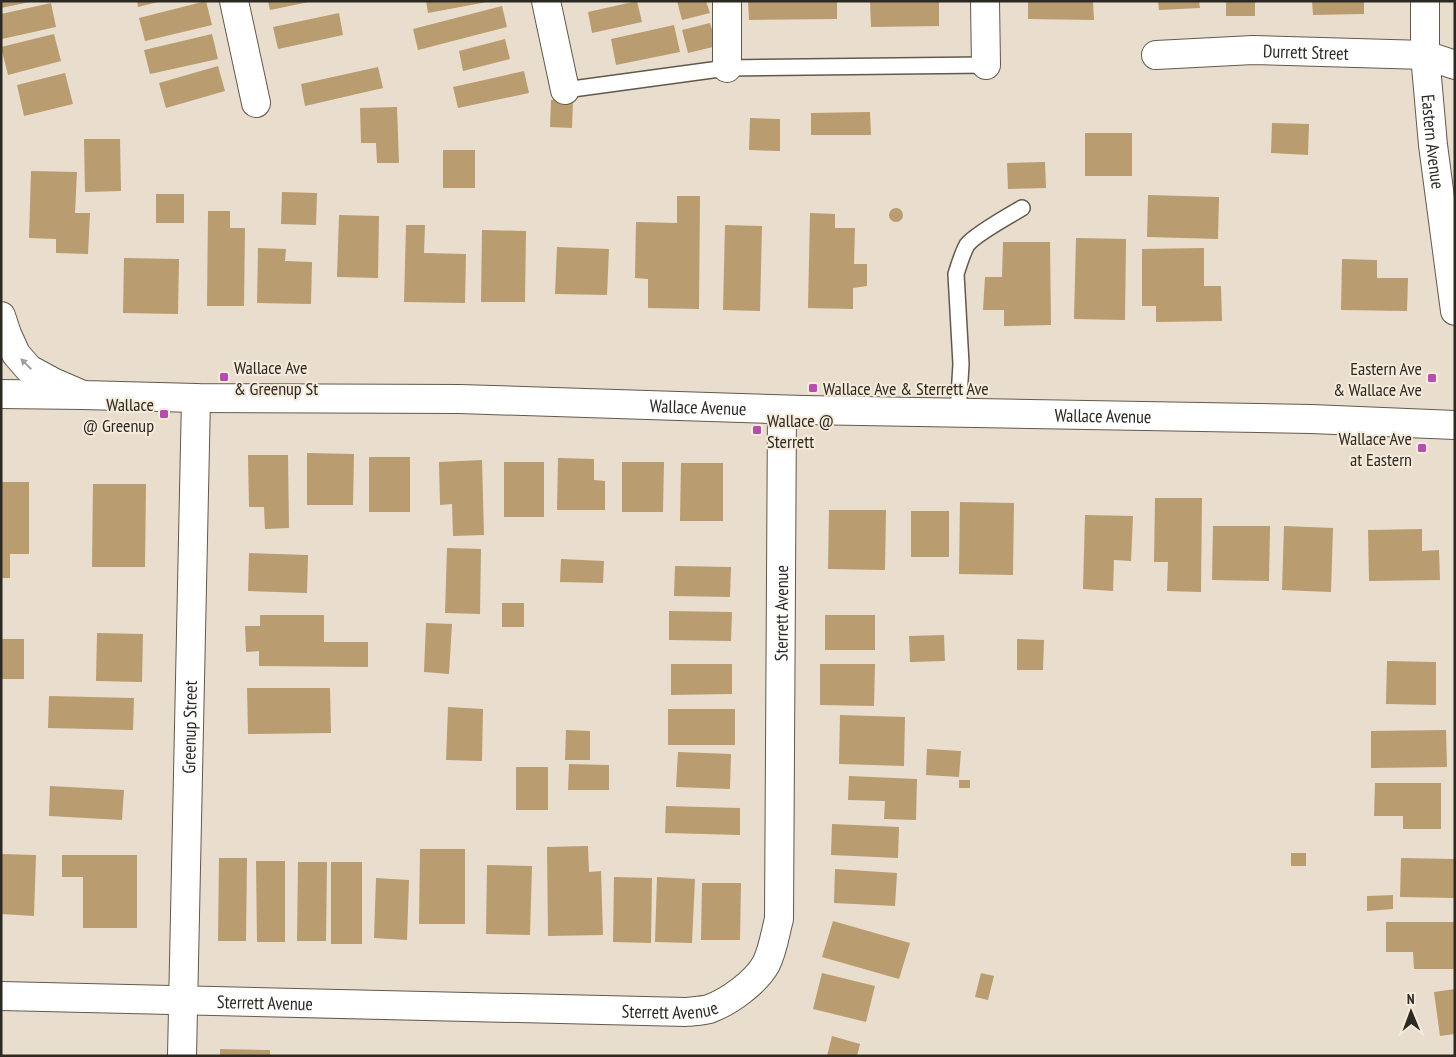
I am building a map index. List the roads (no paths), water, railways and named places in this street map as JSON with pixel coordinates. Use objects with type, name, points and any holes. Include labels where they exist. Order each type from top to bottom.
[{"type":"street","points":[[234,1],[256,103]]},
{"type":"street","points":[[546,1],[565,90]]},
{"type":"street","points":[[727,1],[727,68]]},
{"type":"street","points":[[985,1],[986,64]]},
{"type":"street","name":"Eastern Avenue","points":[[1425,1],[1425,55],[1433,145],[1455,311]]},
{"type":"street","name":"Durrett Street","points":[[1156,55],[1253,50],[1425,55],[1455,65]]},
{"type":"street","points":[[1,316],[16,354],[28,369],[84,395]]},
{"type":"street","name":"Wallace Avenue","points":[[1,394],[196,398],[459,399],[782,410],[1311,419],[1455,425]]},
{"type":"street","name":"Greenup Street","points":[[182,1056],[196,398]]},
{"type":"street","name":"Sterrett Avenue","points":[[1,996],[686,1012],[708,1009],[722,1003],[748,985],[766,964],[779,919],[782,410]]},
{"type":"lane","points":[[565,90],[727,68],[986,64]]},
{"type":"lane","points":[[958,413],[961,364],[956,274],[968,244],[1022,208]]},
{"type":"place","name":"Wallace Ave & Greenup St","points":[[224,377]]},
{"type":"place","name":"Eastern Ave & Wallace Ave","points":[[1432,378]]},
{"type":"place","name":"Wallace Ave & Sterrett Ave","points":[[813,388]]},
{"type":"place","name":"Wallace @ Greenup","points":[[164,414]]},
{"type":"place","name":"Wallace @ Sterrett","points":[[757,430]]},
{"type":"place","name":"Wallace Ave at Eastern","points":[[1422,448]]}]
